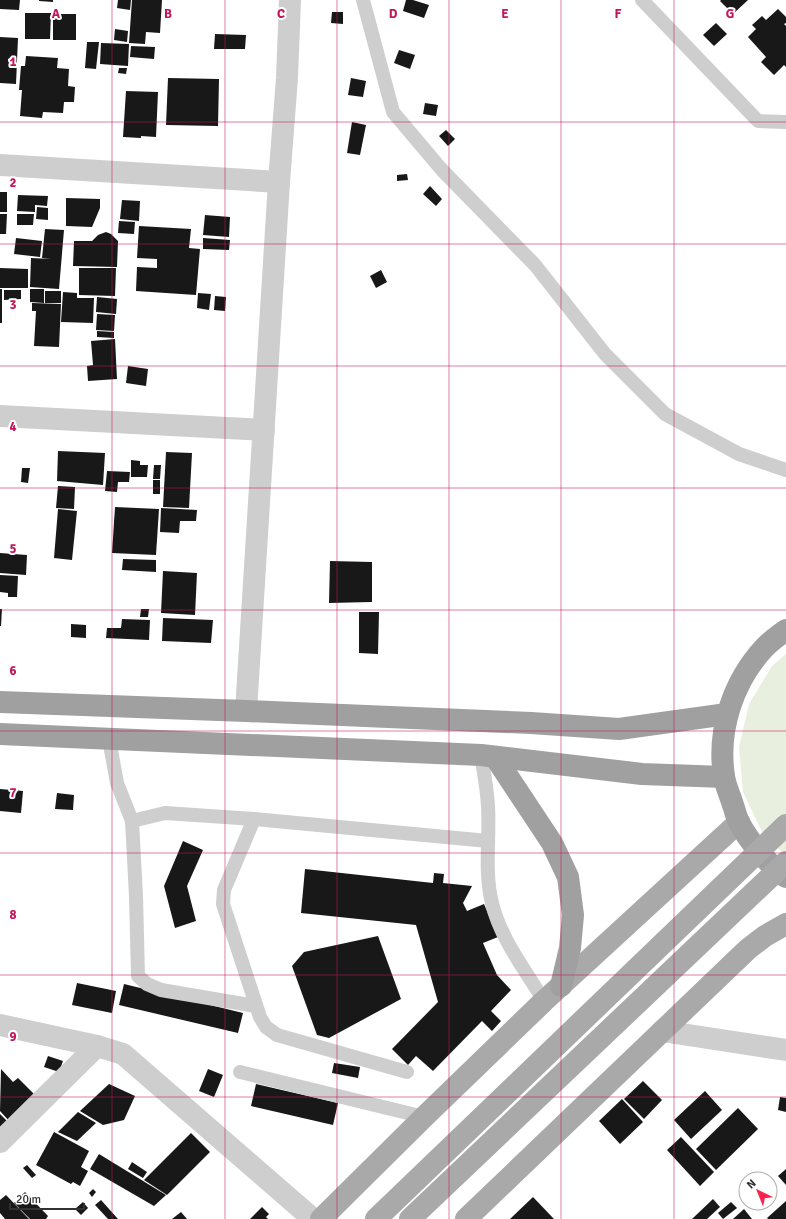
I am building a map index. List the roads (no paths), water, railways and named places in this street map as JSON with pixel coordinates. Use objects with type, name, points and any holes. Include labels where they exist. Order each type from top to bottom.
[{"type":"highway","points":[[786,630],[765,647],[742,678],[727,714],[723,735],[722,756],[724,777],[738,822],[757,850],[781,874],[786,876]]},
{"type":"highway","points":[[0,702],[531,723],[619,729],[727,714]]},
{"type":"highway","points":[[0,734],[488,756],[642,774],[724,777]]},
{"type":"highway","points":[[488,756],[552,843],[568,877],[573,915],[570,948],[561,986]]},
{"type":"main road","points":[[321,1219],[544,1001],[738,822]]},
{"type":"main road","points":[[376,1219],[786,825]]},
{"type":"main road","points":[[410,1219],[786,862]]},
{"type":"main road","points":[[466,1219],[748,949],[765,936],[786,924]]},
{"type":"street","points":[[246,711],[279,182],[287,78],[290,0]]},
{"type":"street","points":[[0,165],[279,182]]},
{"type":"street","points":[[0,416],[264,430]]},
{"type":"street","points":[[0,1025],[97,1046],[123,1054],[313,1219]]},
{"type":"street","points":[[662,1031],[786,1050]]},
{"type":"street","points":[[0,1142],[97,1046]]},
{"type":"lane","points":[[363,0],[393,112],[442,170],[536,266],[605,354],[665,414],[740,454],[786,470]]},
{"type":"lane","points":[[642,0],[758,120],[786,122]]},
{"type":"lane","points":[[110,739],[117,783],[132,821],[138,976],[147,984],[161,990],[256,1006]]},
{"type":"lane","points":[[488,756],[488,886],[492,904],[500,928],[544,1001]]},
{"type":"lane","points":[[132,821],[165,813],[254,819],[488,841]]},
{"type":"lane","points":[[254,819],[224,890],[223,904],[256,1006],[266,1027],[277,1035],[406,1072]]},
{"type":"lane","points":[[240,1072],[424,1117]]}]
